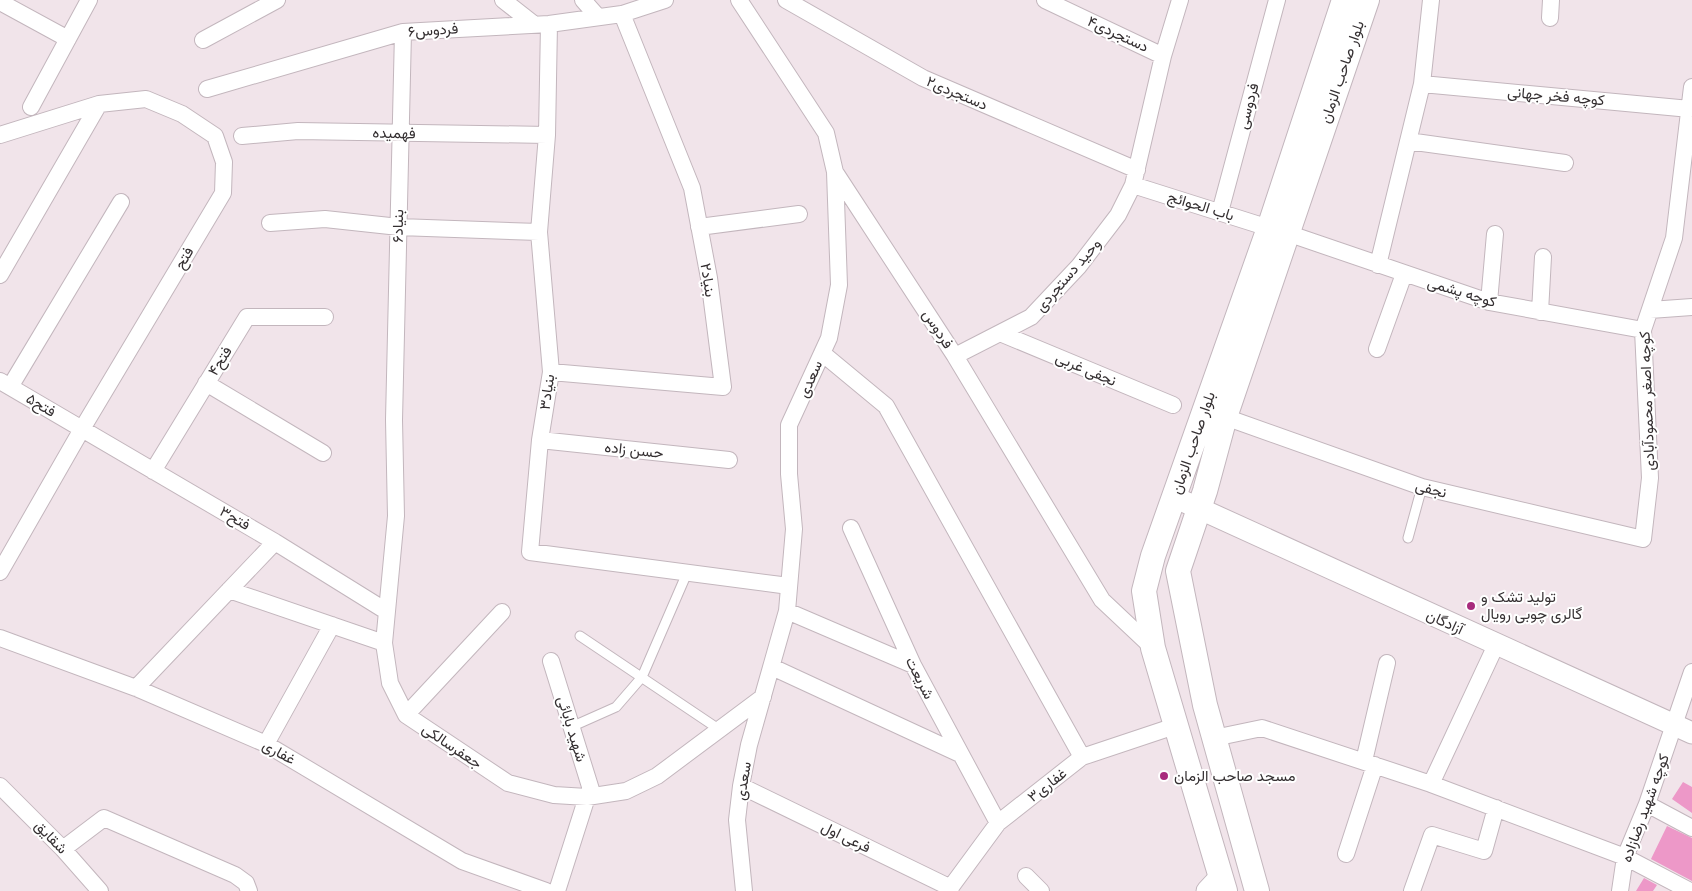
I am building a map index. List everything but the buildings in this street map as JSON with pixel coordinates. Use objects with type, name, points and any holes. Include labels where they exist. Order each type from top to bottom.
[{"type":"main road","name":"بلوار صاحب الزمان","points":[[1257,891],[1205,705],[1178,571],[1199,507],[1344,0]]},
{"type":"main road","name":"بلوار صاحب الزمان","points":[[1218,886],[1178,725],[1153,648],[1144,591],[1153,556],[1174,497],[1367,0]]},
{"type":"street","points":[[31,107],[89,0]]},
{"type":"street","points":[[203,40],[277,0]]},
{"type":"street","points":[[503,0],[542,24]]},
{"type":"street","points":[[583,0],[598,17]]},
{"type":"street","name":"فردوس۶","points":[[207,88],[403,32],[542,24],[622,14],[665,0]]},
{"type":"street","name":"فردوس","points":[[739,0],[826,133],[835,172],[955,356],[1102,600],[1153,648]]},
{"type":"street","name":"دستجردی۲","points":[[786,0],[923,78],[1135,177]]},
{"type":"street","name":"دستجردی۴","points":[[1045,0],[1163,56]]},
{"type":"street","name":"وحید دستجردی","points":[[955,356],[1031,318],[1079,266],[1118,215],[1135,177],[1163,56],[1180,0]]},
{"type":"street","name":"فردوسی","points":[[1220,212],[1277,0]]},
{"type":"street","points":[[1378,265],[1422,84],[1431,0]]},
{"type":"street","points":[[1550,18],[1551,0]]},
{"type":"street","points":[[0,2],[68,39]]},
{"type":"street","name":"بنیاد۲","points":[[551,372],[723,387],[709,278],[692,188],[622,14]]},
{"type":"street","name":"بنیاد۳","points":[[542,24],[547,135],[539,232],[551,372],[540,440],[530,552],[687,573]]},
{"type":"street","name":"بنیاد۶","points":[[394,420],[403,32]]},
{"type":"street","name":"کوچه فخر جهانی","points":[[1422,84],[1690,109]]},
{"type":"street","name":"کوچه اصغر محمودآبادی","points":[[1643,539],[1650,478],[1643,330],[1674,238],[1688,152],[1692,88]]},
{"type":"street","name":"فتح","points":[[0,572],[82,429],[223,192],[224,170],[224,162],[216,136],[182,114],[146,99],[99,104],[4,130]]},
{"type":"street","points":[[0,275],[99,104]]},
{"type":"street","name":"فهمیده","points":[[242,136],[298,131],[547,135]]},
{"type":"street","points":[[1408,141],[1565,163]]},
{"type":"street","name":"سعدی","points":[[744,891],[737,820],[741,786],[749,745],[787,610],[794,530],[789,474],[789,425],[829,338],[839,286],[835,172]]},
{"type":"street","name":"باب الحوائج","points":[[1135,177],[1220,212],[1278,230]]},
{"type":"street","points":[[5,384],[121,202]]},
{"type":"street","points":[[699,227],[799,214]]},
{"type":"street","points":[[270,223],[325,219],[398,227],[539,232]]},
{"type":"street","name":"کوچه پشمی","points":[[1278,230],[1489,302],[1643,330]]},
{"type":"street","points":[[1489,302],[1495,234]]},
{"type":"street","points":[[1540,312],[1544,258]]},
{"type":"street","points":[[1377,349],[1404,274]]},
{"type":"street","points":[[1650,310],[1692,307]]},
{"type":"street","name":"فتح۴","points":[[153,471],[247,317],[325,317]]},
{"type":"street","name":"نجفی غربی","points":[[1000,333],[1172,405]]},
{"type":"street","points":[[822,353],[886,406],[1082,757]]},
{"type":"street","points":[[206,383],[323,453]]},
{"type":"street","name":"فتح۵","points":[[5,384],[82,429]]},
{"type":"street","name":"نجفی","points":[[1225,417],[1422,487],[1643,539]]},
{"type":"street","name":"جعفرسالکی","points":[[394,420],[396,516],[384,643],[390,683],[406,715],[508,783],[554,795],[590,797],[626,791],[657,776],[763,697]]},
{"type":"street","name":"فتح۳","points":[[82,429],[275,542],[386,611]]},
{"type":"street","name":"حسن زاده","points":[[540,440],[729,460]]},
{"type":"street","name":"آزادگان","points":[[1174,497],[1683,729]]},
{"type":"street","name":"شریعت","points":[[851,528],[912,666],[998,823]]},
{"type":"street","points":[[136,688],[275,542]]},
{"type":"street","points":[[687,573],[789,586]]},
{"type":"street","points":[[229,590],[384,643]]},
{"type":"street","points":[[787,610],[912,666]]},
{"type":"street","points":[[406,715],[502,612]]},
{"type":"street","points":[[266,744],[332,626]]},
{"type":"street","name":"غفاری","points":[[0,638],[136,688],[266,744],[462,860],[546,891]]},
{"type":"street","points":[[1432,784],[1496,645]]},
{"type":"street","name":"شهید بابائی","points":[[551,661],[572,727],[590,797]]},
{"type":"street","points":[[1346,854],[1369,763],[1387,663]]},
{"type":"street","points":[[772,667],[960,754]]},
{"type":"street","name":"کوچه شهید رضازاده","points":[[1620,891],[1625,857],[1647,804],[1683,729],[1692,672]]},
{"type":"street","name":"غفاری۳","points":[[950,889],[998,823],[1082,757],[1178,725]]},
{"type":"street","points":[[1214,738],[1262,728],[1432,784],[1625,857],[1690,891]]},
{"type":"street","name":"شقایق","points":[[0,786],[64,849],[100,891]]},
{"type":"street","name":"فرعی اول","points":[[741,786],[950,889]]},
{"type":"street","points":[[556,891],[590,797]]},
{"type":"street","points":[[1647,804],[1692,828]]},
{"type":"street","points":[[1412,891],[1432,835],[1484,851],[1496,808]]},
{"type":"street","points":[[64,849],[104,818],[236,875],[246,883],[250,891]]},
{"type":"street","points":[[1026,876],[1041,891]]},
{"type":"lane","points":[[1408,538],[1422,487]]},
{"type":"lane","points":[[572,727],[616,707],[642,677],[687,573]]},
{"type":"lane","points":[[580,636],[720,730]]},
{"type":"place","name":"تولید تشک و گالری چوبی رویال","points":[[1471,606]]},
{"type":"place","name":"مسجد صاحب الزمان","points":[[1164,776]]}]
